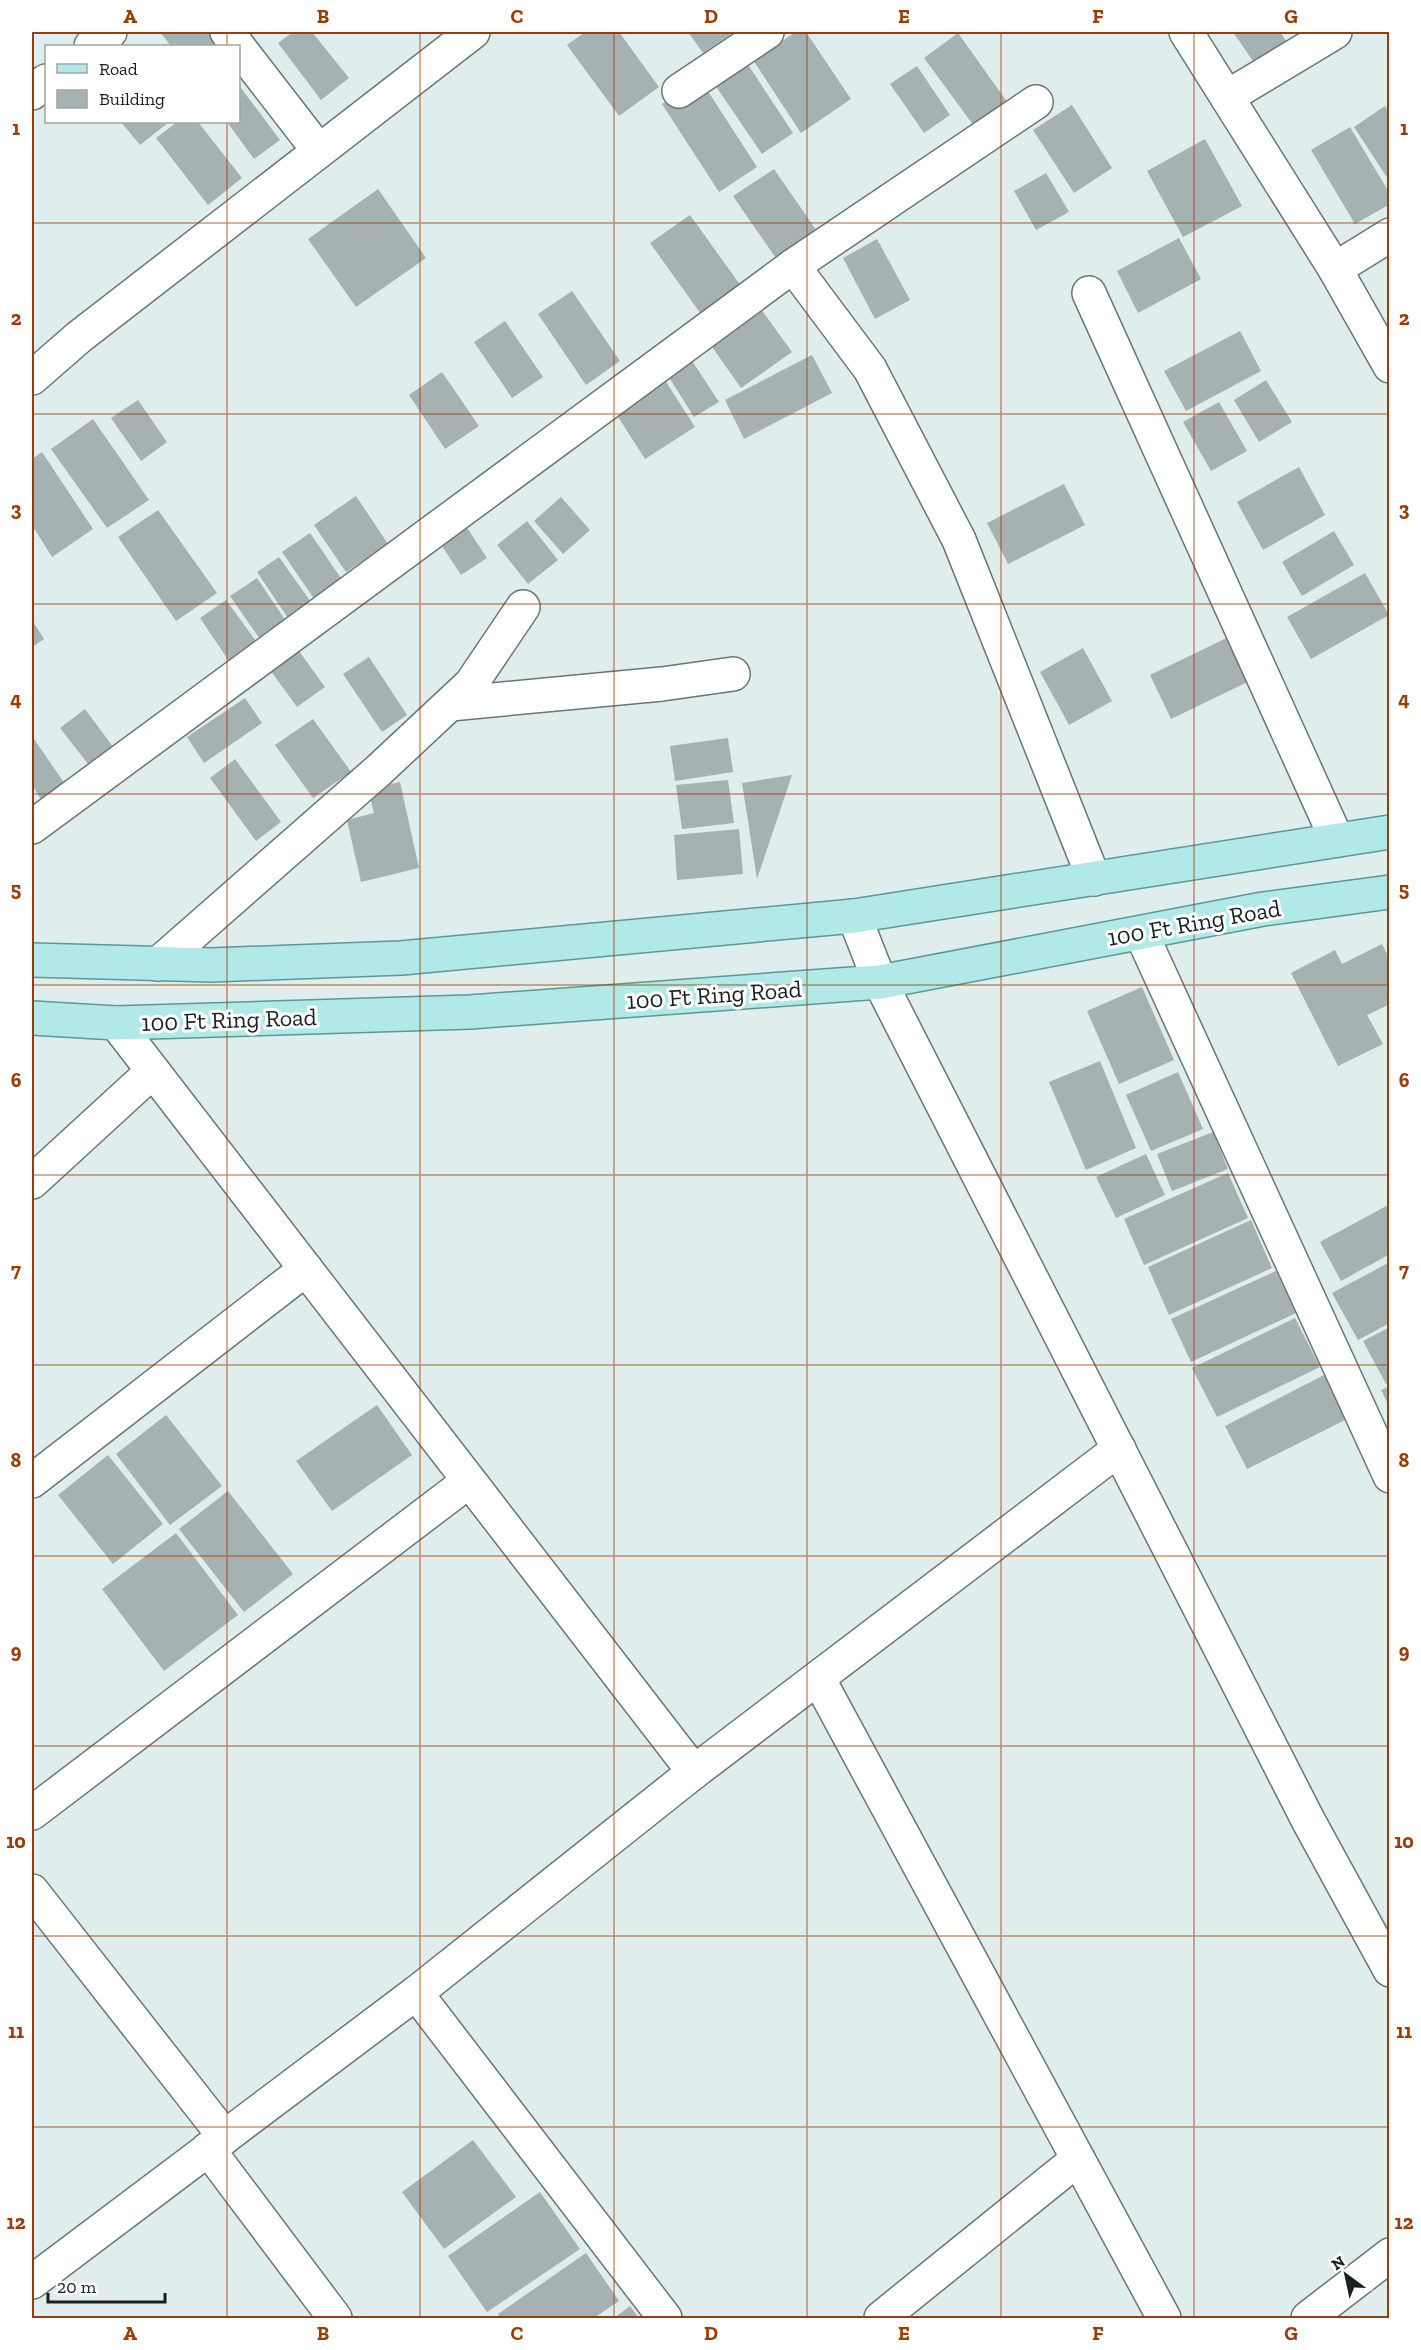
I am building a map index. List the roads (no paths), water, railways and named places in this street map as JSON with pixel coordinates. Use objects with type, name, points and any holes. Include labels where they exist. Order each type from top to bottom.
[{"type":"main road","points":[[32,960],[211,965],[401,958],[854,916],[1389,832]]},
{"type":"main road","name":"100 Ft Ring Road","points":[[32,1018],[116,1023],[470,1012],[880,982],[1263,909],[1388,895]]},
{"type":"street","points":[[92,45],[110,32]]},
{"type":"street","points":[[227,32],[237,45]]},
{"type":"street","points":[[32,378],[79,337],[473,32]]},
{"type":"street","points":[[680,90],[767,32]]},
{"type":"street","points":[[1186,32],[1335,269],[1389,366]]},
{"type":"street","points":[[1227,97],[1335,32]]},
{"type":"street","points":[[240,49],[319,151]]},
{"type":"street","points":[[32,93],[45,82]]},
{"type":"street","points":[[32,827],[793,266],[1036,102]]},
{"type":"street","points":[[1335,269],[1389,235]]},
{"type":"street","points":[[793,266],[870,369],[959,540],[1094,879]]},
{"type":"street","points":[[1089,293],[1337,840]]},
{"type":"street","points":[[158,964],[379,770],[471,684],[523,607]]},
{"type":"street","points":[[450,704],[662,684],[733,674]]},
{"type":"street","points":[[854,916],[880,982],[1308,1820],[1389,1970]]},
{"type":"street","points":[[1141,933],[1389,1476]]},
{"type":"street","points":[[116,1023],[694,1772]]},
{"type":"street","points":[[32,1182],[153,1071]]},
{"type":"street","points":[[32,1481],[306,1269]]},
{"type":"street","points":[[32,2283],[416,1994],[694,1772],[1119,1449]]},
{"type":"street","points":[[32,1813],[469,1481]]},
{"type":"street","points":[[818,1678],[1164,2319]]},
{"type":"street","points":[[32,1891],[217,2143],[335,2319]]},
{"type":"street","points":[[416,1994],[665,2319]]},
{"type":"street","points":[[881,2319],[1078,2159]]},
{"type":"street","points":[[1308,2319],[1389,2255]]}]
